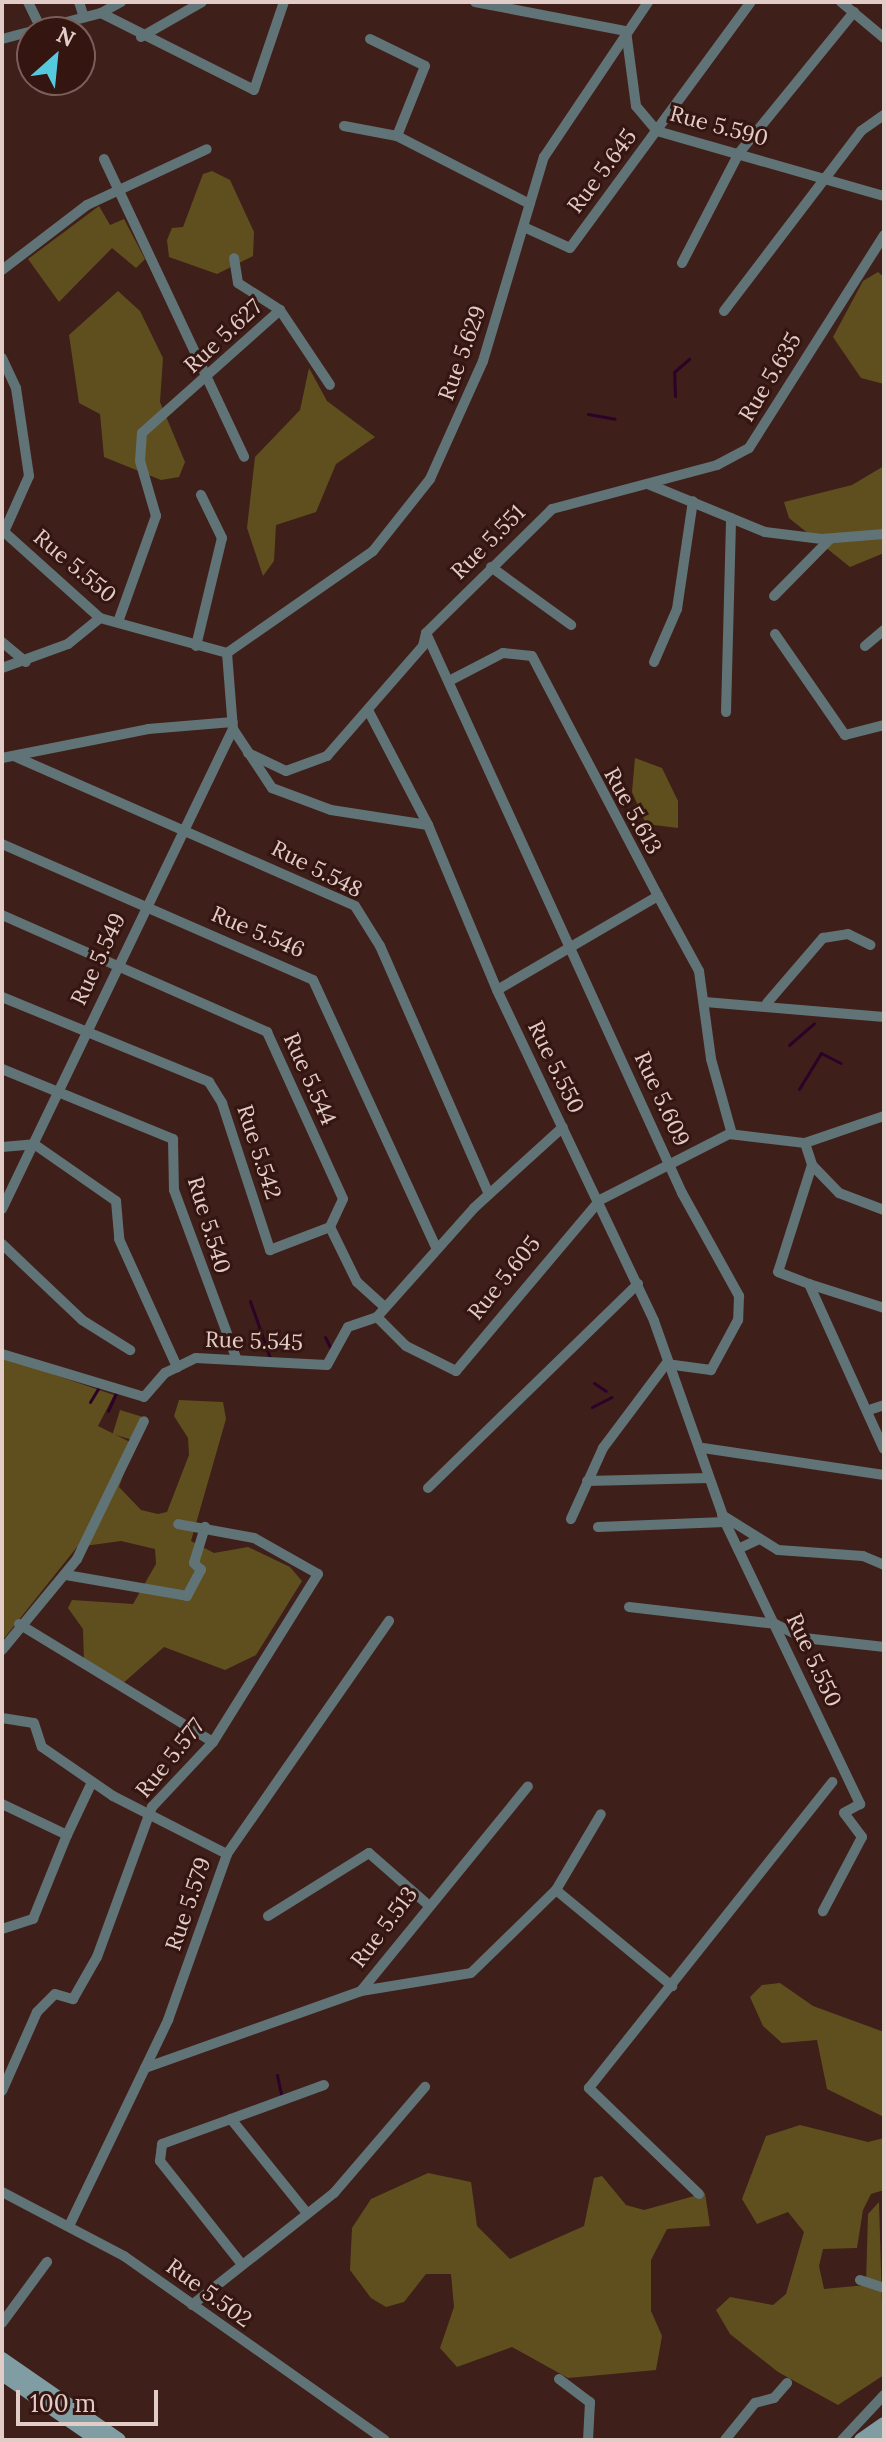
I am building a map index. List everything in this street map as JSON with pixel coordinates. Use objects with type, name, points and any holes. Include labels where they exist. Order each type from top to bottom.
[{"type":"main road","points":[[2,2359],[110,2439]]},
{"type":"main road","points":[[2,2374],[110,2439]]},
{"type":"main road","points":[[861,2440],[884,2424]]},
{"type":"street","points":[[88,16],[121,2]]},
{"type":"street","points":[[141,37],[202,2]]},
{"type":"street","points":[[101,13],[141,37],[254,90],[284,2]]},
{"type":"street","points":[[475,2],[552,7],[626,31]]},
{"type":"street","name":"Rue 5.629","points":[[227,653],[361,561],[412,505],[468,400],[552,141],[648,2]]},
{"type":"street","name":"Rue 5.645","points":[[526,228],[570,248],[751,2]]},
{"type":"street","points":[[841,2],[884,38]]},
{"type":"street","points":[[682,263],[739,153],[854,12]]},
{"type":"street","name":"Rue 5.590","points":[[626,31],[636,106],[657,131],[884,196]]},
{"type":"street","points":[[370,39],[425,66],[397,136]]},
{"type":"street","points":[[724,311],[861,131],[884,115]]},
{"type":"street","points":[[344,126],[397,136],[530,204]]},
{"type":"street","points":[[2,270],[120,186],[207,149]]},
{"type":"street","points":[[104,159],[120,186],[207,382],[244,457]]},
{"type":"street","name":"Rue 5.635","points":[[648,484],[749,448],[884,235]]},
{"type":"street","name":"Rue 5.627","points":[[118,622],[156,516],[140,461],[142,433],[207,382],[280,310],[238,283],[234,258]]},
{"type":"street","points":[[280,310],[330,385]]},
{"type":"street","points":[[2,358],[16,388],[29,476],[3,531]]},
{"type":"street","points":[[648,484],[765,532],[830,539],[884,534]]},
{"type":"street","name":"Rue 5.551","points":[[240,744],[262,765],[299,771],[334,751],[426,633],[491,567],[561,504],[648,484]]},
{"type":"street","points":[[196,646],[222,538],[201,495]]},
{"type":"street","points":[[654,662],[677,609],[693,501]]},
{"type":"street","points":[[726,712],[731,518]]},
{"type":"street","name":"Rue 5.550","points":[[3,531],[100,618],[227,653]]},
{"type":"street","points":[[774,596],[830,539]]},
{"type":"street","points":[[491,567],[571,625]]},
{"type":"street","points":[[2,668],[26,662],[68,644],[100,618]]},
{"type":"street","points":[[865,646],[884,630]]},
{"type":"street","name":"Rue 5.609","points":[[426,633],[670,1163],[739,1296],[738,1320],[711,1370],[666,1364]]},
{"type":"street","points":[[775,634],[845,735],[884,725]]},
{"type":"street","points":[[2,642],[26,662]]},
{"type":"street","points":[[227,653],[233,726],[240,744],[263,781],[298,800],[428,825]]},
{"type":"street","name":"Rue 5.613","points":[[449,681],[503,653],[532,656],[658,896]]},
{"type":"street","name":"Rue 5.550","points":[[368,710],[428,825],[497,990],[638,1284],[666,1364],[703,1448],[709,1478],[724,1518],[860,1804],[844,1813],[862,1837],[823,1911]]},
{"type":"street","points":[[2,758],[148,729],[233,726]]},
{"type":"street","name":"Rue 5.549","points":[[2,1209],[60,1092],[115,967],[233,726]]},
{"type":"street","name":"Rue 5.548","points":[[16,757],[329,892],[364,916],[489,1194]]},
{"type":"street","name":"Rue 5.546","points":[[2,844],[313,980],[437,1249]]},
{"type":"street","points":[[497,990],[567,943],[607,929],[658,896],[691,952],[705,1002],[711,1059],[732,1134],[805,1143],[884,1116]]},
{"type":"street","name":"Rue 5.544","points":[[2,915],[267,1032],[343,1199],[330,1227]]},
{"type":"street","points":[[767,1003],[823,938],[848,934],[871,945]]},
{"type":"street","name":"Rue 5.542","points":[[2,997],[202,1076],[217,1091],[270,1250],[330,1227]]},
{"type":"street","points":[[705,1002],[767,1003],[884,1017]]},
{"type":"street","name":"Rue 5.540","points":[[2,1069],[173,1139],[174,1190],[236,1358]]},
{"type":"street","name":"Rue 5.545","points":[[2,1354],[144,1397],[177,1367],[196,1358],[327,1365],[348,1327],[377,1317],[489,1194],[563,1127]]},
{"type":"street","name":"Rue 5.605","points":[[377,1317],[406,1346],[456,1371],[600,1200],[732,1134]]},
{"type":"street","points":[[805,1143],[812,1165],[839,1193],[884,1210]]},
{"type":"street","points":[[2,1147],[34,1144],[116,1201],[119,1239],[177,1367]]},
{"type":"street","points":[[812,1165],[778,1272],[884,1308]]},
{"type":"street","points":[[330,1227],[357,1282],[385,1307]]},
{"type":"street","points":[[2,1244],[82,1320],[130,1350]]},
{"type":"street","points":[[428,1488],[638,1284]]},
{"type":"street","points":[[809,1284],[872,1409],[884,1449]]},
{"type":"street","points":[[571,1519],[587,1481],[666,1364]]},
{"type":"street","points":[[872,1409],[884,1405]]},
{"type":"street","points":[[2,1650],[19,1624],[66,1575],[144,1421]]},
{"type":"street","points":[[703,1448],[884,1475]]},
{"type":"street","points":[[587,1481],[709,1478]]},
{"type":"street","points":[[598,1527],[724,1518],[778,1550],[863,1556],[884,1565]]},
{"type":"street","name":"Rue 5.577","points":[[2,2091],[37,2012],[55,1994],[73,1999],[97,1957],[150,1814],[213,1742],[318,1574],[254,1538],[178,1524]]},
{"type":"street","points":[[66,1575],[187,1596],[201,1570],[194,1563],[205,1527]]},
{"type":"street","points":[[738,1549],[759,1539]]},
{"type":"street","points":[[629,1607],[775,1624],[804,1638],[884,1647]]},
{"type":"street","name":"Rue 5.579","points":[[69,2226],[145,2068],[227,1854],[389,1621]]},
{"type":"street","points":[[19,1624],[213,1742]]},
{"type":"street","points":[[2,1718],[34,1723],[42,1747],[92,1782],[227,1854]]},
{"type":"street","points":[[2,1929],[33,1919],[92,1782]]},
{"type":"street","points":[[699,2194],[589,2088],[832,1782]]},
{"type":"street","name":"Rue 5.513","points":[[145,2068],[361,1991],[427,1904],[528,1786]]},
{"type":"street","points":[[2,1804],[67,1835]]},
{"type":"street","points":[[361,1991],[471,1973],[556,1890],[601,1814]]},
{"type":"street","points":[[268,1916],[369,1853],[427,1904]]},
{"type":"street","points":[[556,1890],[672,1986]]},
{"type":"street","points":[[240,2262],[158,2156],[162,2144],[324,2085]]},
{"type":"street","points":[[192,2305],[240,2262],[361,2167],[425,2087]]},
{"type":"street","points":[[231,2119],[306,2212]]},
{"type":"street","name":"Rue 5.502","points":[[2,2192],[69,2226],[192,2305],[385,2440]]},
{"type":"street","points":[[2,2323],[47,2262]]},
{"type":"street","points":[[860,2280],[884,2288]]},
{"type":"street","points":[[559,2379],[590,2402],[588,2440]]},
{"type":"street","points":[[725,2440],[755,2403],[774,2398],[787,2383]]},
{"type":"street","points":[[842,2440],[884,2395]]},
{"type":"shaded area","points":[[212,171],[230,180],[254,232],[253,256],[217,274],[169,257],[167,240],[172,228],[183,227],[203,174]]},
{"type":"shaded area","points":[[99,206],[110,225],[124,219],[145,259],[136,268],[112,248],[59,302],[28,259]]},
{"type":"shaded area","points":[[878,272],[884,277],[884,384],[861,378],[833,337],[863,281]]},
{"type":"shaded area","points":[[118,291],[140,311],[163,358],[160,402],[185,462],[179,477],[161,480],[104,457],[100,414],[79,403],[69,335]]},
{"type":"shaded area","points":[[309,368],[327,401],[375,437],[336,464],[316,512],[276,525],[274,561],[263,576],[247,528],[255,457],[300,410]]},
{"type":"shaded area","points":[[884,466],[884,553],[850,567],[789,518],[784,502],[852,485]]},
{"type":"shaded area","points":[[635,758],[662,768],[678,801],[678,828],[646,824],[632,792]]},
{"type":"shaded area","points":[[2,1357],[114,1395],[98,1426],[134,1444],[119,1487],[141,1510],[158,1514],[167,1512],[189,1455],[188,1438],[174,1416],[179,1400],[223,1402],[226,1419],[191,1541],[214,1553],[248,1547],[290,1567],[302,1581],[256,1655],[225,1670],[164,1647],[121,1685],[84,1663],[83,1629],[68,1608],[72,1600],[133,1604],[156,1564],[155,1549],[121,1541],[77,1547],[2,1641]]},
{"type":"shaded area","points":[[120,1410],[143,1417],[136,1441],[113,1434]]},
{"type":"shaded area","points":[[780,1983],[813,2006],[884,2032],[884,2117],[827,2089],[817,2040],[782,2043],[763,2026],[750,1997],[762,1985]]},
{"type":"shaded area","points":[[800,2125],[868,2142],[884,2138],[884,2190],[871,2194],[863,2210],[857,2248],[823,2249],[819,2266],[824,2289],[866,2285],[868,2214],[879,2202],[884,2375],[838,2405],[778,2372],[730,2334],[716,2310],[730,2297],[773,2305],[786,2294],[804,2232],[788,2212],[757,2224],[742,2199],[766,2136]]},
{"type":"shaded area","points":[[428,2173],[471,2182],[477,2226],[510,2259],[584,2226],[594,2178],[602,2176],[626,2205],[644,2210],[705,2193],[710,2226],[667,2229],[651,2260],[651,2311],[662,2336],[656,2370],[568,2378],[512,2347],[457,2367],[440,2348],[454,2307],[451,2274],[426,2274],[404,2302],[386,2307],[371,2298],[350,2270],[352,2228],[371,2199]]},
{"type":"waterway","points":[[675,396],[674,372],[689,359]]},
{"type":"waterway","points":[[588,414],[615,419]]},
{"type":"waterway","points":[[789,1045],[814,1023]]},
{"type":"waterway","points":[[799,1089],[821,1053],[841,1063]]},
{"type":"waterway","points":[[250,1301],[271,1361]]},
{"type":"waterway","points":[[325,1337],[331,1349]]},
{"type":"waterway","points":[[594,1383],[606,1391]]},
{"type":"waterway","points":[[90,1402],[99,1387]]},
{"type":"waterway","points":[[108,1411],[116,1393]]},
{"type":"waterway","points":[[592,1407],[612,1397]]},
{"type":"waterway","points":[[277,2075],[282,2099]]}]
